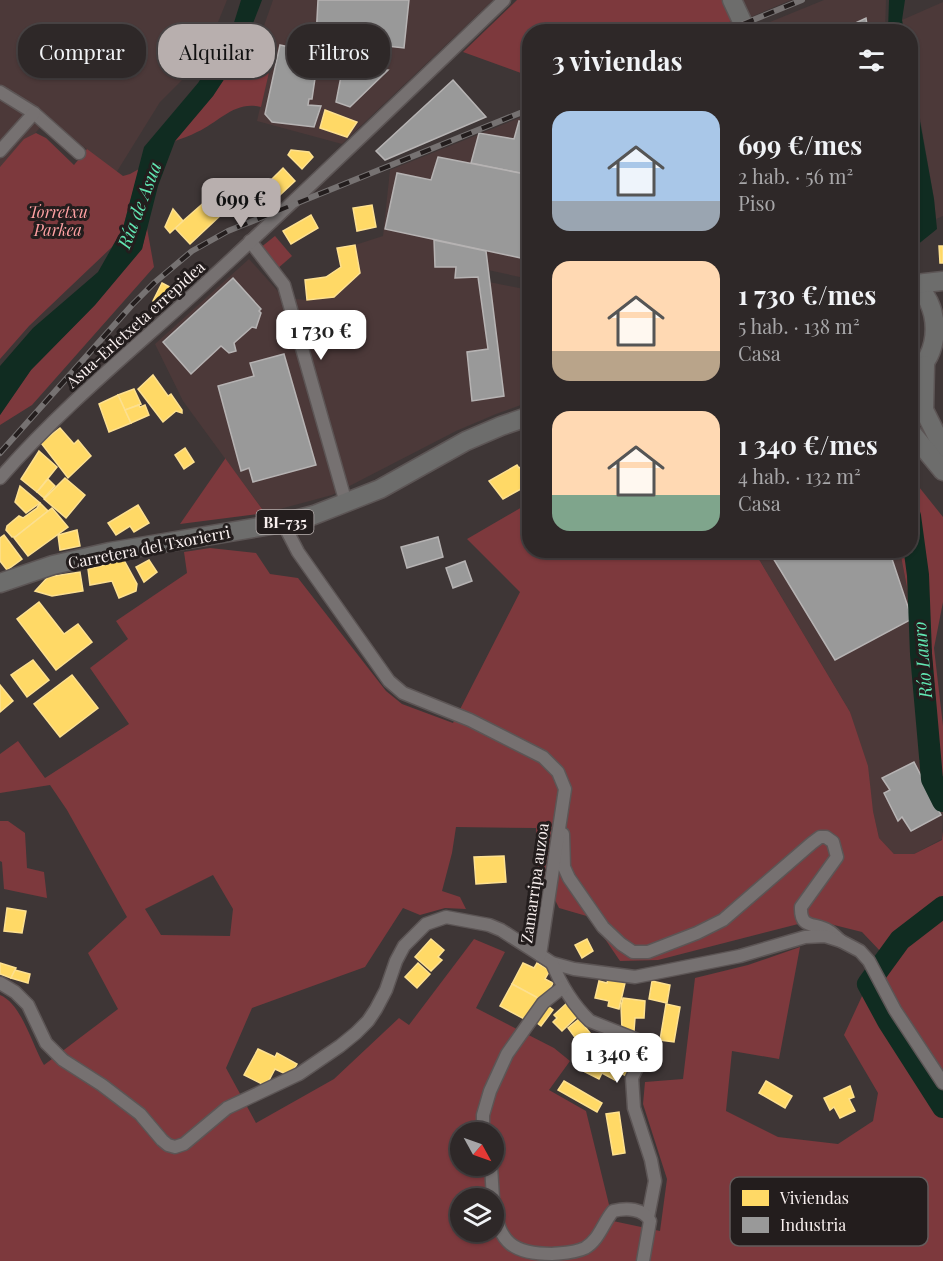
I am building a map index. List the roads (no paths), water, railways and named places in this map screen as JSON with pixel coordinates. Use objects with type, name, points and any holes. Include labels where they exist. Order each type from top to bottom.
[{"type":"main road","points":[[732,0],[743,24]]},
{"type":"main road","points":[[918,282],[943,281]]},
{"type":"main road","points":[[918,287],[928,296],[936,312],[939,344],[925,365],[918,371]]},
{"type":"main road","points":[[925,365],[924,410],[943,448]]},
{"type":"main road","name":"Carretera del Txorierri","points":[[0,583],[24,574],[110,552],[283,523],[346,503],[380,489],[466,441],[522,419]]},
{"type":"main road","points":[[918,441],[943,471]]},
{"type":"street","name":"Asua-Erletxeta errepidea","points":[[2,474],[74,400],[250,241],[504,0]]},
{"type":"street","points":[[0,92],[34,113],[79,153]]},
{"type":"street","points":[[0,151],[34,113]]},
{"type":"street","points":[[250,241],[285,285],[346,503]]},
{"type":"street","name":"Zamarripa auzoa","points":[[0,983],[15,992],[28,1005],[46,1043],[63,1060],[112,1092],[140,1114],[162,1140],[175,1147],[184,1144],[227,1108],[299,1074],[356,1033],[376,1009],[404,946],[426,924],[446,917],[489,925],[540,955],[565,789],[558,772],[543,757],[470,720],[403,693],[389,681],[298,552],[283,523]]},
{"type":"street","points":[[0,595],[24,574]]},
{"type":"street","points":[[561,810],[564,867],[569,878],[603,927],[633,952],[648,952],[723,920],[820,837],[826,837],[833,842],[837,856],[801,907],[801,915],[807,924],[827,930],[860,951],[869,961],[895,1010],[943,1083]]},
{"type":"street","points":[[540,955],[552,963],[574,969],[635,977],[740,956],[805,937],[825,936],[841,941]]},
{"type":"street","points":[[552,963],[563,987],[590,1021],[645,1043],[646,1049],[632,1078],[634,1108],[651,1160],[655,1181],[643,1261]]},
{"type":"street","points":[[483,1122],[490,1091],[507,1054],[543,1003],[563,987]]},
{"type":"street","points":[[504,1240],[512,1247],[540,1254],[559,1253],[584,1248],[599,1234],[613,1211],[627,1209],[643,1213],[648,1217]]},
{"type":"water","points":[[241,0],[262,0],[253,24],[234,24]]},
{"type":"water","points":[[889,0],[905,0],[903,24],[888,24]]},
{"type":"water","name":"Ría de Asua","points":[[201,78],[225,78],[213,96],[175,141],[158,186],[142,249],[95,305],[31,370],[0,415],[0,366],[33,328],[98,272],[123,228],[144,147]]},
{"type":"water","points":[[918,110],[934,199],[937,229],[918,244]]},
{"type":"waterway","name":"Río Lauro","points":[[916,558],[932,779],[943,801]]},
{"type":"waterway","name":"Río Lauro","points":[[943,907],[900,940],[868,984],[888,1021],[943,1107]]},
{"type":"railway","points":[[743,24],[802,0]]},
{"type":"railway","points":[[0,453],[132,305],[192,251],[228,231],[522,112]]},
{"type":"park label","name":"Torretxu Parkea","points":[[58,220]]}]
